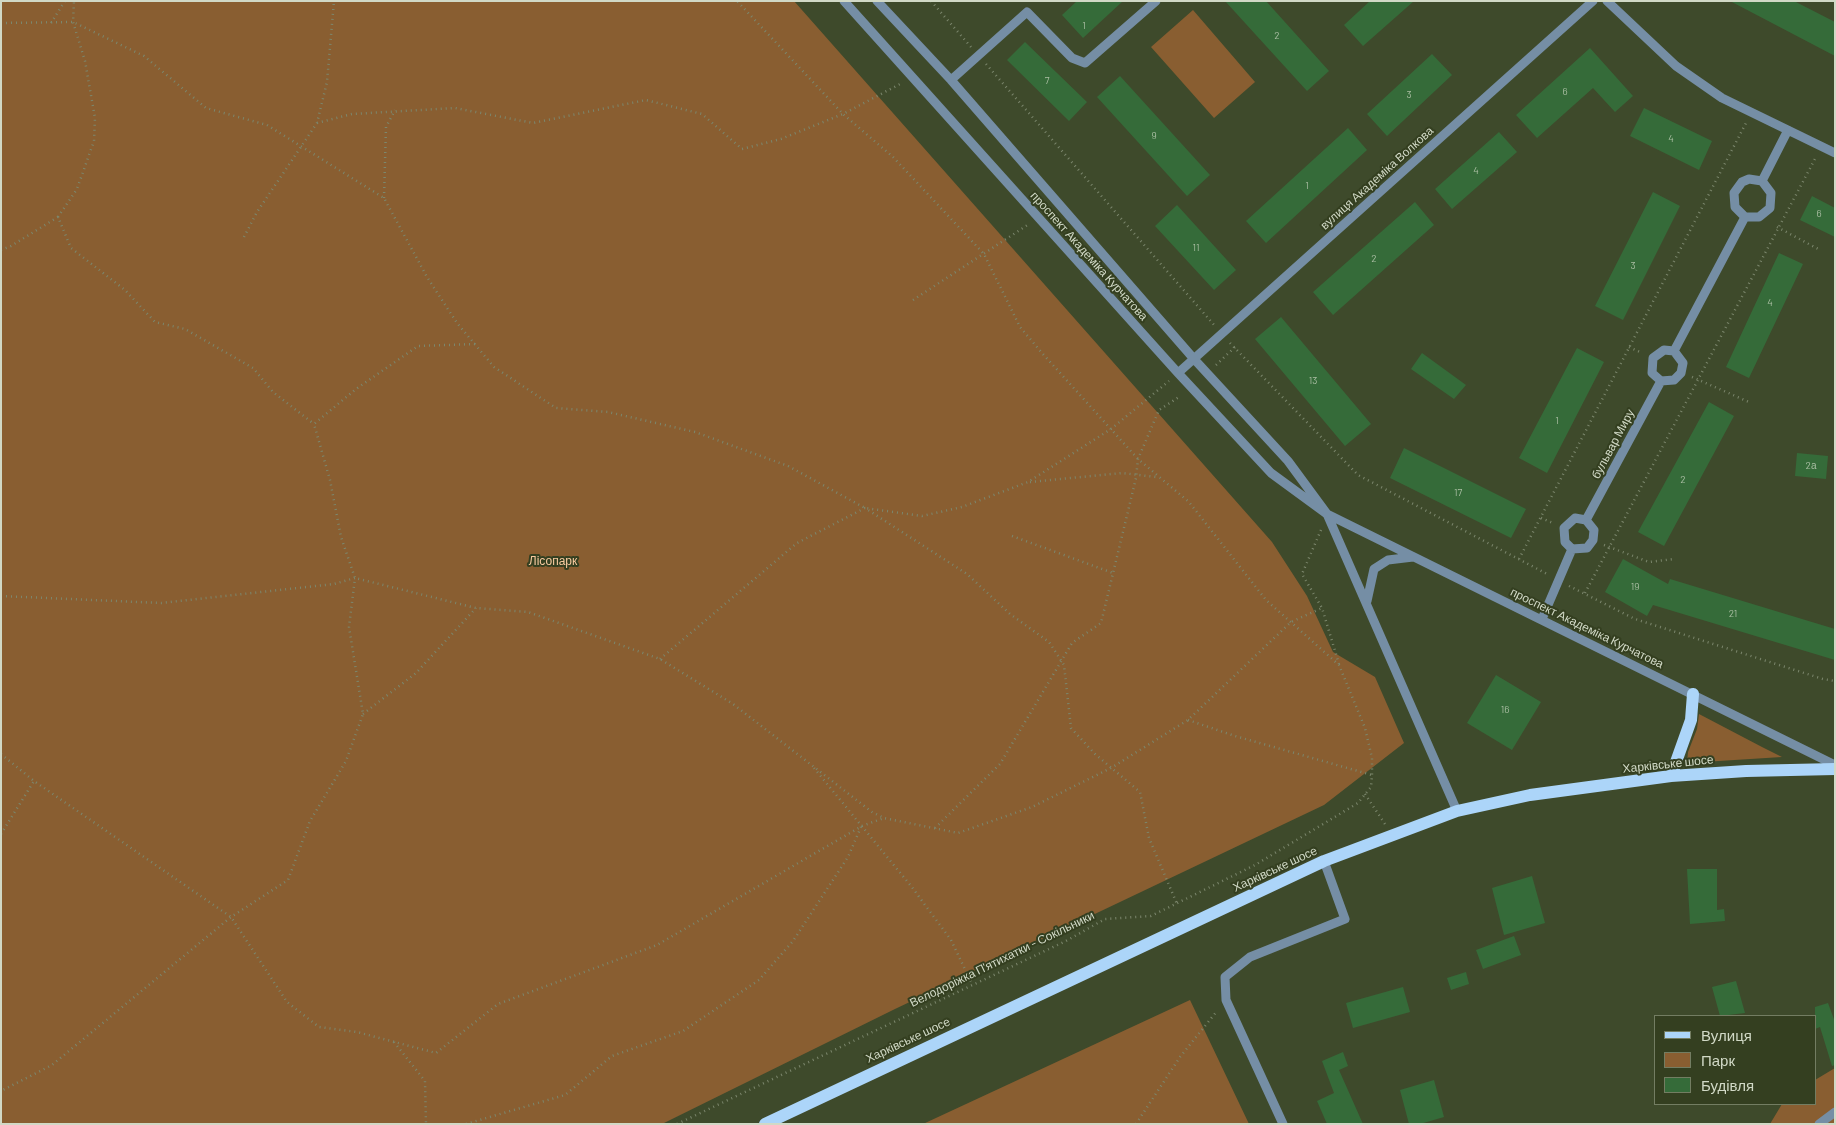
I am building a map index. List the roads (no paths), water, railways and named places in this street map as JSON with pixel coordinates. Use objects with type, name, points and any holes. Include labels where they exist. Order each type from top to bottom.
[{"type":"main road","points":[[1671,776],[1691,720],[1694,694]]},
{"type":"main road","name":"Харківське шосе","points":[[764,1124],[1324,861],[1457,811],[1530,795],[1671,776],[1746,771],[1835,769]]},
{"type":"street","name":"проспект Академіка Курчатова","points":[[844,1],[1178,373],[1271,473],[1327,514],[1835,765]]},
{"type":"street","name":"проспект Академіка Курчатова","points":[[877,1],[951,80],[1194,359],[1288,461],[1327,514]]},
{"type":"street","points":[[951,80],[1027,12],[1072,58],[1085,63],[1156,1]]},
{"type":"street","name":"вулиця Академіка Волкова","points":[[1178,373],[1593,1]]},
{"type":"street","points":[[1607,1],[1676,66],[1722,98],[1835,153]]},
{"type":"street","points":[[1762,181],[1788,130]]},
{"type":"street","points":[[1756,179],[1762,181],[1772,193],[1770,208],[1759,217],[1744,217],[1735,207],[1734,193],[1742,182],[1756,179]]},
{"type":"street","points":[[1674,351],[1744,217]]},
{"type":"street","points":[[1664,350],[1674,351],[1683,363],[1682,373],[1674,380],[1661,380],[1652,373],[1653,358],[1664,350]]},
{"type":"street","name":"бульвар Миру","points":[[1586,520],[1661,380]]},
{"type":"street","points":[[1327,514],[1367,601],[1457,811]]},
{"type":"street","points":[[1575,518],[1586,520],[1594,530],[1593,540],[1587,548],[1572,549],[1564,542],[1564,528],[1575,518]]},
{"type":"street","points":[[1542,620],[1572,549]]},
{"type":"street","points":[[1367,601],[1374,569],[1388,560],[1413,558]]},
{"type":"street","points":[[1283,1124],[1226,1000],[1225,977],[1250,957],[1345,919],[1324,861]]},
{"type":"street","points":[[1819,1124],[1835,1112]]},
{"type":"park label","name":"Лісопарк","points":[[553,561]]}]
